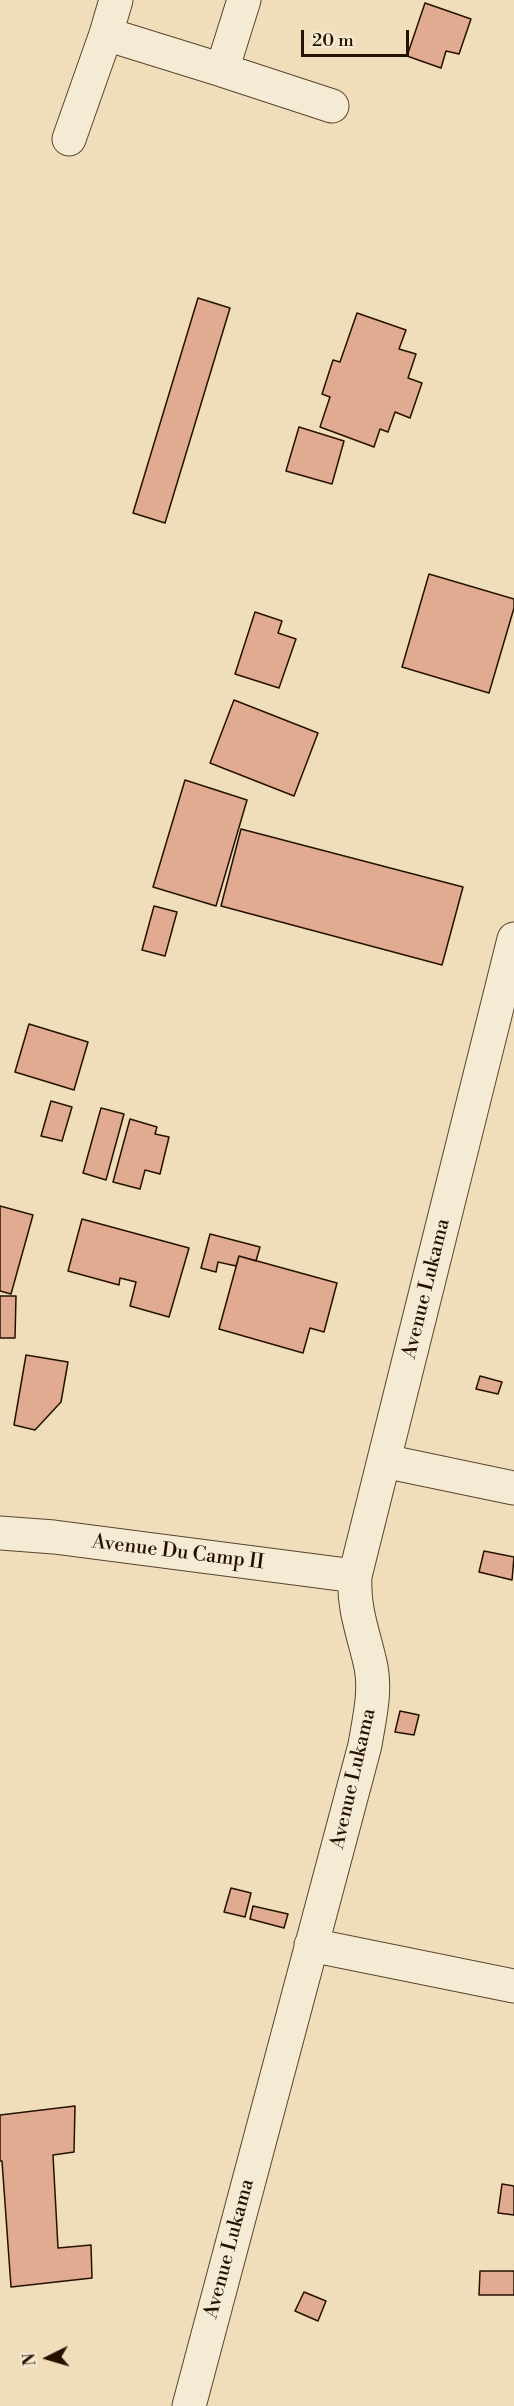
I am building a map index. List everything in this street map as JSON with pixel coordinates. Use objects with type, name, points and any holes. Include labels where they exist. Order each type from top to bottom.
[{"type":"street","points":[[69,139],[116,0]]},
{"type":"street","points":[[222,70],[244,0]]},
{"type":"street","points":[[106,34],[332,106]]},
{"type":"street","name":"Avenue Lukama","points":[[189,2406],[365,1745],[372,1701],[371,1668],[354,1598],[355,1576],[384,1461],[503,1035],[514,939]]},
{"type":"street","points":[[384,1461],[514,1488]]},
{"type":"street","name":"Avenue Du Camp II","points":[[0,1533],[54,1537],[355,1576]]},
{"type":"street","points":[[311,1945],[514,1986]]},
{"type":"building","points":[[425,3],[471,19],[459,54],[446,51],[441,68],[407,56]]},
{"type":"building","points":[[198,298],[230,308],[165,523],[133,513]]},
{"type":"building","points":[[357,313],[406,330],[399,349],[416,354],[408,378],[422,383],[410,418],[395,412],[388,432],[380,429],[374,447],[320,427],[330,397],[322,394],[333,360],[340,362]]},
{"type":"building","points":[[299,427],[344,441],[332,484],[286,471]]},
{"type":"building","points":[[429,574],[514,599],[514,608],[489,693],[402,667]]},
{"type":"building","points":[[255,612],[282,621],[278,633],[296,639],[279,688],[235,674]]},
{"type":"building","points":[[234,700],[318,733],[294,796],[210,763]]},
{"type":"building","points":[[185,780],[247,800],[216,906],[153,887]]},
{"type":"building","points":[[241,829],[463,887],[442,965],[221,906]]},
{"type":"building","points":[[154,906],[177,912],[165,956],[142,950]]},
{"type":"building","points":[[29,1024],[88,1042],[74,1090],[15,1072]]},
{"type":"building","points":[[51,1101],[72,1107],[62,1141],[41,1136]]},
{"type":"building","points":[[101,1108],[124,1114],[106,1180],[83,1173]]},
{"type":"building","points":[[130,1119],[157,1127],[155,1134],[169,1137],[160,1174],[145,1170],[140,1189],[113,1182]]},
{"type":"building","points":[[0,1206],[33,1215],[11,1294],[0,1291]]},
{"type":"building","points":[[82,1219],[189,1248],[169,1317],[130,1306],[136,1282],[120,1278],[119,1285],[68,1271]]},
{"type":"building","points":[[210,1234],[260,1247],[256,1261],[239,1256],[236,1266],[218,1262],[216,1272],[201,1268]]},
{"type":"building","points":[[239,1256],[337,1283],[324,1332],[310,1328],[303,1353],[219,1329]]},
{"type":"building","points":[[0,1296],[16,1296],[15,1338],[0,1338]]},
{"type":"building","points":[[26,1355],[68,1362],[61,1402],[35,1430],[14,1425]]},
{"type":"building","points":[[480,1376],[502,1382],[498,1394],[476,1389]]},
{"type":"building","points":[[484,1551],[514,1557],[512,1580],[479,1572]]},
{"type":"building","points":[[400,1711],[419,1715],[414,1735],[395,1732]]},
{"type":"building","points":[[231,1888],[251,1893],[245,1917],[224,1912]]},
{"type":"building","points":[[253,1906],[288,1914],[284,1928],[250,1919]]},
{"type":"building","points":[[75,2106],[74,2152],[53,2155],[58,2248],[91,2245],[92,2278],[11,2287],[2,2161],[0,2161],[0,2115]]},
{"type":"building","points":[[502,2184],[514,2186],[514,2215],[498,2213]]},
{"type":"building","points":[[480,2271],[514,2271],[514,2295],[479,2295]]},
{"type":"building","points":[[304,2292],[326,2301],[318,2321],[295,2311]]}]
